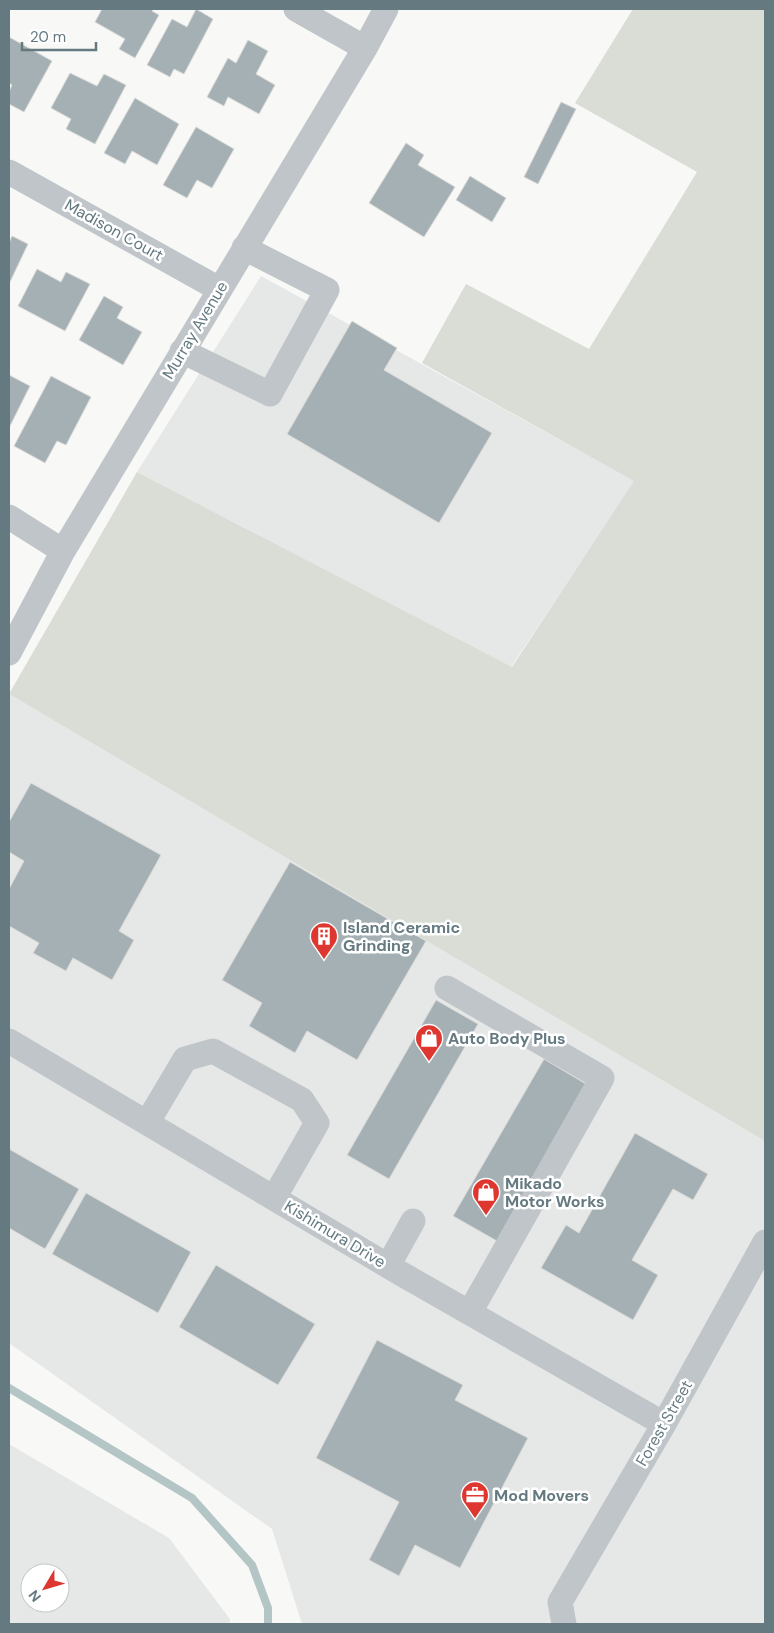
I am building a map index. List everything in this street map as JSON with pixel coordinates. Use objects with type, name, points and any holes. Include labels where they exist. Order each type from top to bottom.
[{"type":"street","points":[[296,9],[365,48]]},
{"type":"street","name":"Murray Avenue","points":[[9,653],[63,551],[365,48],[386,9]]},
{"type":"street","name":"Madison Court","points":[[9,172],[220,289]]},
{"type":"street","points":[[182,351],[270,394],[327,290],[244,248]]},
{"type":"street","points":[[9,517],[63,551]]},
{"type":"street","points":[[447,988],[602,1078],[470,1312]]},
{"type":"street","name":"Kishimura Drive","points":[[9,1041],[388,1266],[664,1424]]},
{"type":"street","points":[[147,1123],[186,1058],[213,1051],[302,1100],[317,1123],[274,1198]]},
{"type":"street","points":[[388,1266],[413,1221]]},
{"type":"street","name":"Forest Street","points":[[562,1613],[765,1242]]},
{"type":"shaded area","points":[[633,9],[765,9],[765,1141],[9,694],[137,472],[512,667],[634,481],[422,363],[466,284],[589,349],[697,172],[575,103]]},
{"type":"shaded area","points":[[261,276],[635,481],[511,667],[137,472]]},
{"type":"shaded area","points":[[9,694],[765,1141],[765,1624],[302,1624],[272,1529],[9,1343]]},
{"type":"shaded area","points":[[9,1444],[169,1538],[230,1619],[230,1624],[9,1624]]},
{"type":"building","points":[[102,9],[153,9],[152,11],[159,15],[135,58],[119,49],[125,39],[95,22]]},
{"type":"building","points":[[196,9],[213,19],[184,74],[174,69],[170,77],[147,65],[172,19],[187,27]]},
{"type":"building","points":[[9,37],[52,61],[24,112],[9,104],[9,92],[12,85],[9,83]]},
{"type":"building","points":[[248,40],[268,51],[256,74],[275,85],[259,114],[228,97],[224,106],[207,97],[228,58],[236,63]]},
{"type":"building","points":[[70,73],[97,86],[104,74],[126,85],[95,144],[66,129],[71,119],[51,108]]},
{"type":"building","points":[[135,98],[179,124],[157,165],[132,151],[125,164],[104,153]]},
{"type":"building","points":[[561,102],[576,109],[538,184],[524,177]]},
{"type":"building","points":[[196,127],[234,149],[212,188],[197,180],[187,198],[163,185]]},
{"type":"building","points":[[406,143],[424,155],[418,165],[455,187],[424,237],[369,203]]},
{"type":"building","points":[[470,176],[506,198],[492,222],[456,200]]},
{"type":"building","points":[[12,236],[28,244],[9,284],[9,243]]},
{"type":"building","points":[[37,269],[61,282],[66,272],[90,284],[65,331],[18,306]]},
{"type":"building","points":[[104,296],[123,307],[117,318],[142,332],[123,365],[79,340]]},
{"type":"building","points":[[352,321],[397,348],[384,370],[492,433],[439,523],[287,434]]},
{"type":"building","points":[[9,375],[30,386],[9,428]]},
{"type":"building","points":[[51,376],[91,397],[66,445],[57,441],[45,463],[14,446]]},
{"type":"building","points":[[31,783],[161,855],[119,931],[134,940],[112,980],[73,958],[66,971],[33,953],[39,943],[9,926],[9,889],[24,861],[9,852],[9,822]]},
{"type":"building","name":"Island Ceramic Grinding","points":[[290,862],[426,941],[357,1060],[307,1031],[295,1053],[249,1026],[262,1003],[222,980]]},
{"type":"building","points":[[436,1000],[478,1024],[389,1179],[347,1155]]},
{"type":"building","points":[[544,1059],[586,1084],[497,1241],[453,1216]]},
{"type":"building","points":[[635,1133],[708,1174],[693,1200],[673,1189],[632,1260],[658,1275],[633,1320],[541,1268],[566,1225],[579,1233]]},
{"type":"building","points":[[9,1149],[79,1189],[45,1249],[9,1228]]},
{"type":"building","points":[[86,1193],[191,1252],[158,1313],[52,1254]]},
{"type":"building","points":[[216,1265],[315,1324],[278,1385],[179,1327]]},
{"type":"building","points":[[377,1340],[463,1385],[455,1400],[528,1438],[460,1568],[415,1545],[399,1576],[369,1560],[399,1502],[316,1458]]},
{"type":"waterway","points":[[9,1388],[192,1498],[252,1565],[268,1608],[268,1624]]},
{"type":"place","name":"Island Ceramic Grinding","points":[[324,960]]},
{"type":"place","name":"Auto Body Plus","points":[[429,1062]]},
{"type":"place","name":"Mikado Motor Works","points":[[486,1216]]},
{"type":"place","name":"Mod Movers","points":[[475,1519]]}]
